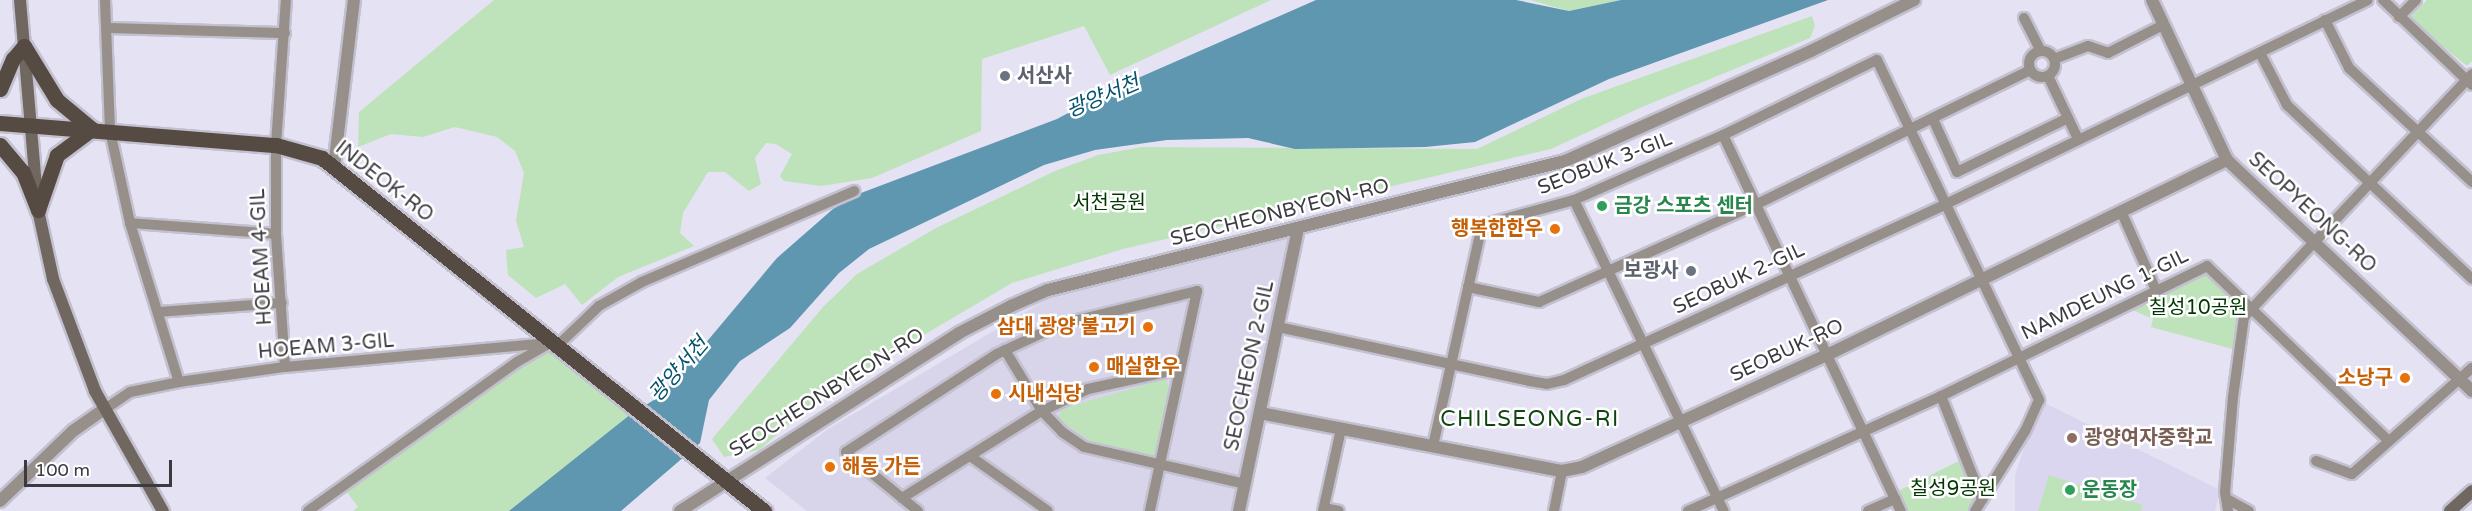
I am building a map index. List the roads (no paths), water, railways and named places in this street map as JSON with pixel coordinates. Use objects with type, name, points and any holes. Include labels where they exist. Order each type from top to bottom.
[{"type":"main road","points":[[20,0],[38,210],[53,279],[105,409],[163,511]]},
{"type":"main road","points":[[0,89],[13,59],[24,46]]},
{"type":"main road","points":[[24,46],[57,100],[92,129],[57,154],[38,210]]},
{"type":"main road","name":"INDEOK-RO","points":[[0,123],[31,123],[276,145],[309,153],[334,167],[555,348],[724,480]]},
{"type":"main road","points":[[0,145],[23,172],[38,210]]},
{"type":"main road","points":[[724,480],[764,511]]},
{"type":"main road","points":[[2450,511],[2472,491]]},
{"type":"street","points":[[105,0],[110,131],[130,224],[179,382]]},
{"type":"street","name":"HOEAM 4-GIL","points":[[285,368],[276,234],[276,145],[286,0]]},
{"type":"street","points":[[334,167],[354,0]]},
{"type":"street","name":"SEOCHEONBYEON-RO","points":[[680,511],[724,480],[959,333],[1048,290],[1565,161],[1811,51],[1914,0]]},
{"type":"street","name":"SEOPYEONG-RO","points":[[2152,0],[2194,85],[2227,160],[2472,391]]},
{"type":"street","name":"SEOBUK 2-GIL","points":[[1278,327],[1547,384],[1577,375],[1790,274],[1948,203],[2367,0]]},
{"type":"street","points":[[2229,511],[2227,499],[2233,397],[2244,317],[2249,307],[2470,80],[2383,0]]},
{"type":"street","points":[[2399,17],[2416,0]]},
{"type":"street","points":[[2024,18],[2041,51],[2054,59]]},
{"type":"street","points":[[2325,20],[2349,68],[2472,182]]},
{"type":"street","points":[[2054,59],[2088,45],[2108,53],[2163,25]]},
{"type":"street","points":[[106,28],[285,33]]},
{"type":"street","points":[[2041,51],[2031,58],[2030,70],[2036,76],[2048,76]]},
{"type":"street","points":[[2260,53],[2287,105],[2472,279]]},
{"type":"street","points":[[2048,76],[2055,67],[2054,59]]},
{"type":"street","name":"SEOBUK 3-GIL","points":[[1433,446],[1482,225],[1574,200],[1723,135],[1877,60],[1910,130]]},
{"type":"street","points":[[1468,287],[1539,302],[1757,204],[2030,70]]},
{"type":"street","points":[[2048,76],[2078,139]]},
{"type":"street","points":[[1934,119],[1957,172],[2068,118]]},
{"type":"street","points":[[1910,130],[1948,203],[2018,356]]},
{"type":"street","points":[[1723,135],[1829,354],[1901,511]]},
{"type":"street","name":"SEOBUK-RO","points":[[1260,413],[1562,471],[1582,467],[1829,354],[2227,160]]},
{"type":"street","points":[[308,511],[507,368],[555,348],[599,306],[642,282],[854,190]]},
{"type":"street","points":[[1574,200],[1724,511]]},
{"type":"street","points":[[2121,211],[2156,290]]},
{"type":"street","points":[[130,224],[276,234]]},
{"type":"street","name":"SEOCHEON 2-GIL","points":[[1239,511],[1298,229]]},
{"type":"street","name":"NAMDEUNG 1-GIL","points":[[1688,511],[1716,496],[1941,396],[2018,356],[2207,266],[2389,441]]},
{"type":"street","points":[[918,511],[846,452],[1005,350],[1061,324],[1197,291],[1150,511]]},
{"type":"street","points":[[158,312],[282,303]]},
{"type":"street","name":"HOEAM 3-GIL","points":[[105,409],[130,392],[179,382],[285,368],[555,348]]},
{"type":"street","points":[[1005,350],[1042,411],[1062,432],[1084,447],[1245,484]]},
{"type":"street","name":"NAMDEUNG 1-GIL","points":[[1982,499],[2025,431],[2039,400],[2018,356]]},
{"type":"street","points":[[2316,461],[2352,474],[2472,368]]},
{"type":"street","points":[[902,498],[1042,411],[1088,389],[1179,369]]},
{"type":"street","points":[[1941,396],[1982,499],[1975,511]]},
{"type":"street","points":[[0,501],[73,431],[105,409]]},
{"type":"street","points":[[1339,511],[1324,509],[1341,429]]},
{"type":"street","points":[[970,456],[1048,511]]},
{"type":"street","points":[[1554,511],[1562,471]]},
{"type":"street","points":[[1868,511],[1895,499]]},
{"type":"street","points":[[2227,499],[2249,511]]},
{"type":"water","name":"광양서천","points":[[1316,0],[1516,0],[1569,11],[1621,0],[1828,0],[1609,79],[1475,142],[1425,147],[1295,149],[1248,138],[1167,140],[1095,150],[1044,165],[869,249],[839,273],[790,328],[740,361],[709,400],[700,443],[621,511],[509,511],[631,414],[662,395],[777,258],[833,209],[861,193],[1057,119],[1113,89]]},
{"type":"place","name":"서산사","points":[[1005,76]]},
{"type":"place","name":"금강 스포츠 센터","points":[[1602,206]]},
{"type":"place","name":"행복한한우","points":[[1555,229]]},
{"type":"place","name":"보광사","points":[[1691,271]]},
{"type":"place","name":"삼대 광양 불고기","points":[[1148,327]]},
{"type":"place","name":"매실한우","points":[[1094,367]]},
{"type":"place","name":"소낭구","points":[[2405,378]]},
{"type":"place","name":"시내식당","points":[[996,394]]},
{"type":"place","name":"광양여자중학교","points":[[2072,438]]},
{"type":"place","name":"해동 가든","points":[[830,467]]},
{"type":"place","name":"운동장","points":[[2070,490]]},
{"type":"district","name":"CHILSEONG-RI","points":[[1530,420]]},
{"type":"park label","name":"서천공원","points":[[1109,203]]},
{"type":"park label","name":"칠성10공원","points":[[2198,308]]},
{"type":"park label","name":"칠성9공원","points":[[1953,489]]}]
